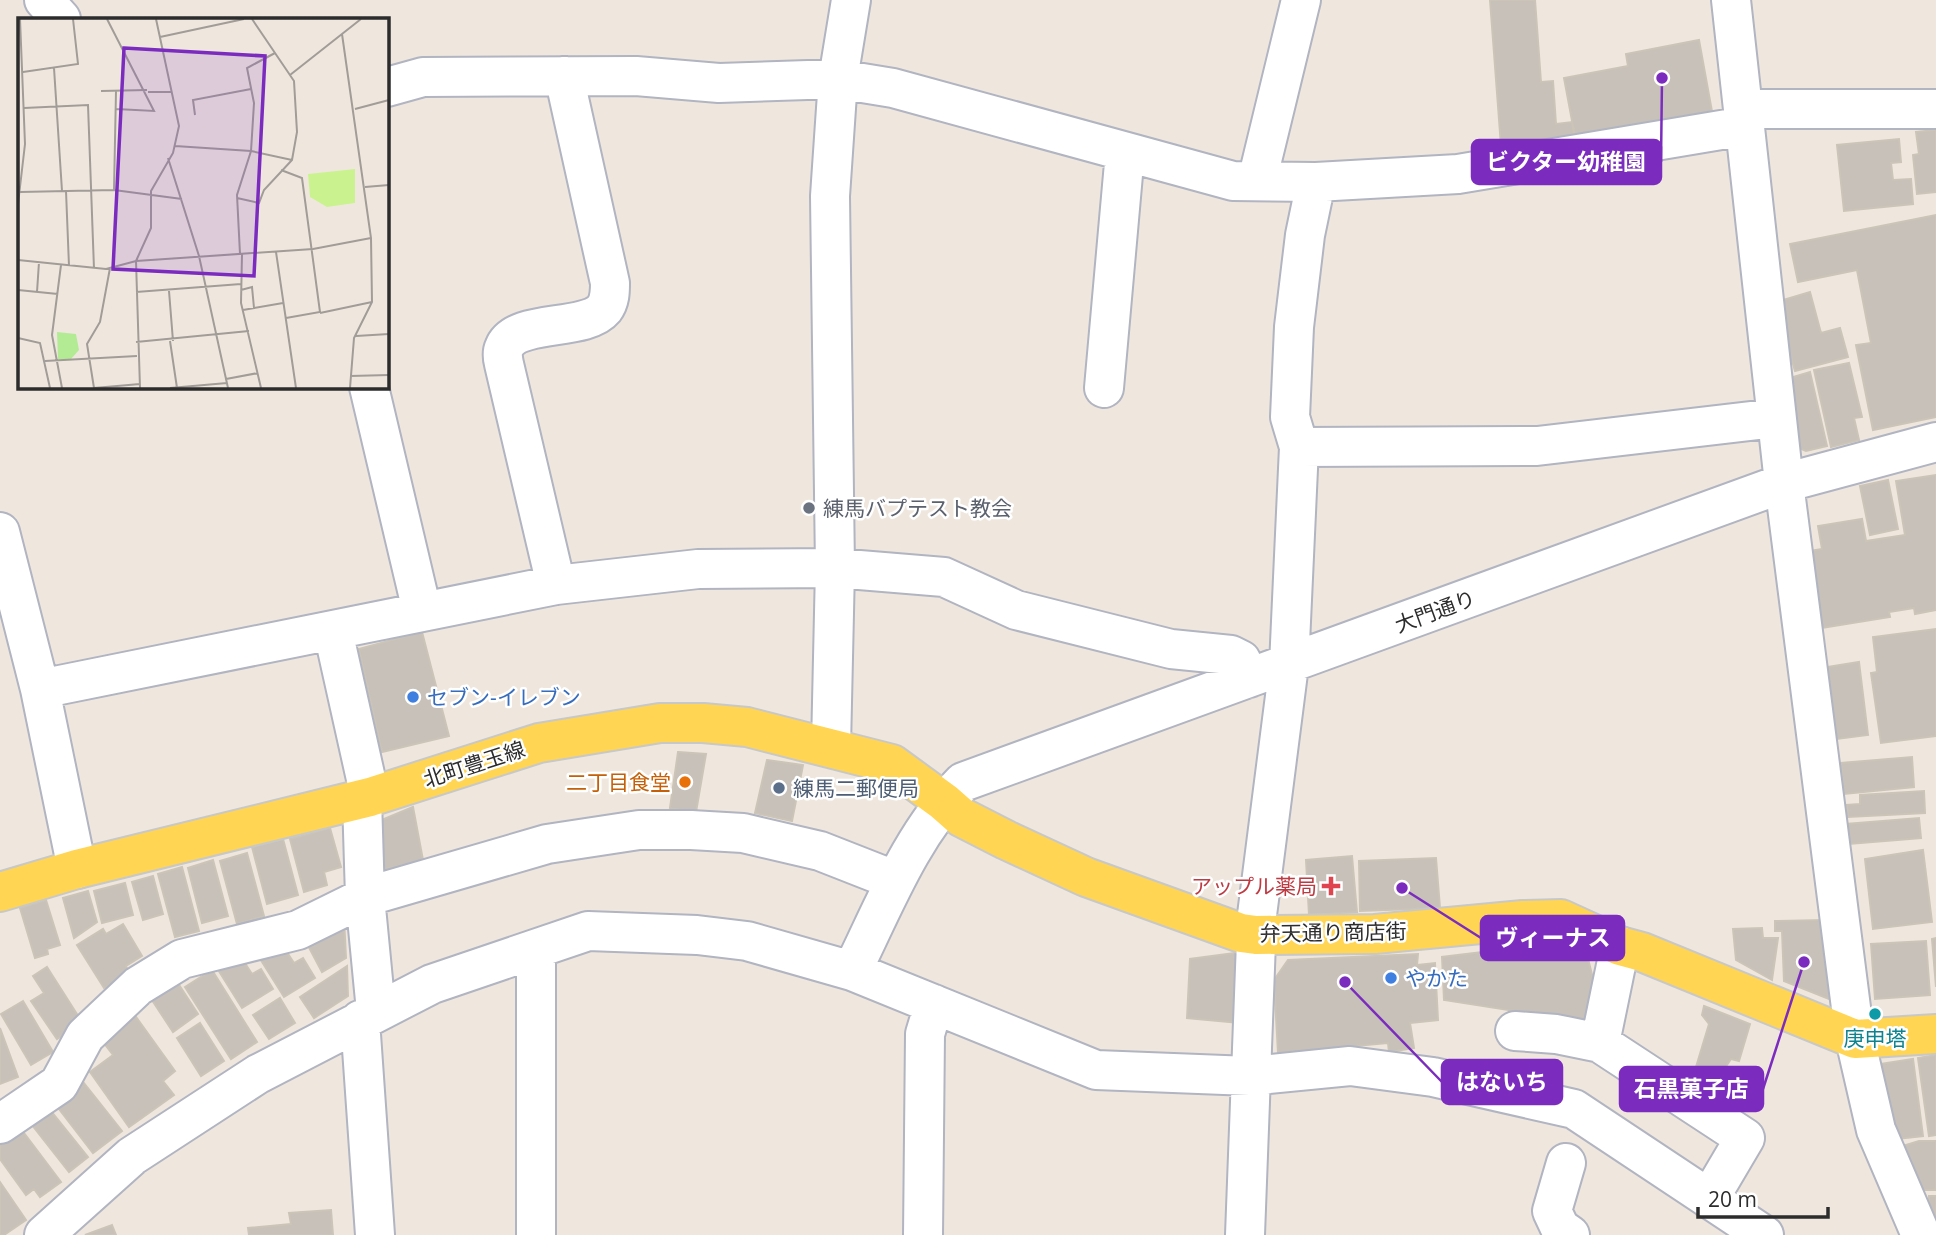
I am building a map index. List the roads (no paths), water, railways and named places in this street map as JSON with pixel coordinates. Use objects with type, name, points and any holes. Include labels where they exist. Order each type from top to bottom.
[{"type":"main road","name":"北町豊玉線","points":[[0,892],[77,869],[366,798],[538,743],[660,723],[747,727],[831,747],[892,764],[944,802]]},
{"type":"main road","name":"弁天通り商店街","points":[[944,802],[961,817],[1086,877],[1241,933],[1375,934],[1523,919],[1561,919],[1620,946],[1642,952],[1855,1039],[1936,1034]]},
{"type":"street","points":[[44,0],[60,18]]},
{"type":"street","points":[[831,747],[835,568],[831,196],[838,79],[851,0]]},
{"type":"street","points":[[1257,181],[1301,0]]},
{"type":"street","points":[[1731,0],[1776,418],[1855,1039],[1876,1130],[1922,1235]]},
{"type":"street","points":[[556,585],[503,364],[503,348],[512,337],[523,332],[603,311],[610,298],[610,283],[564,76]]},
{"type":"street","points":[[388,87],[423,77],[636,76],[719,83],[838,79],[893,88],[1233,181],[1316,182],[1458,174],[1744,118],[1936,109]]},
{"type":"street","points":[[1104,388],[1125,152]]},
{"type":"street","points":[[1245,1235],[1256,935],[1289,664],[1299,447],[1290,417],[1294,327],[1305,234],[1316,182]]},
{"type":"street","points":[[369,388],[422,611]]},
{"type":"street","points":[[1299,447],[1537,446],[1776,418]]},
{"type":"street","name":"大門通り","points":[[852,971],[894,880],[944,802],[963,782],[1784,483],[1936,442]]},
{"type":"street","points":[[0,532],[40,689],[77,869]]},
{"type":"street","points":[[40,689],[556,585],[698,569],[835,568],[944,577],[1016,610],[1171,649],[1231,655],[1241,660],[1249,678]]},
{"type":"street","points":[[333,631],[366,798],[365,897],[375,1235]]},
{"type":"street","points":[[0,1124],[59,1084],[85,1035],[138,986],[182,959],[299,930],[365,897],[547,844],[639,831],[743,833],[820,851],[894,880]]},
{"type":"street","points":[[44,1235],[132,1156],[258,1074],[432,984],[588,932],[697,935],[747,941],[852,971],[1096,1070],[1250,1076],[1350,1066],[1433,1077],[1574,1109],[1764,1235]]},
{"type":"street","points":[[1600,1043],[1620,946]]},
{"type":"street","points":[[536,950],[536,1235]]},
{"type":"street","points":[[923,1235],[925,1034],[934,1004]]},
{"type":"street","points":[[1515,1031],[1556,1034],[1600,1043],[1745,1138],[1709,1199]]},
{"type":"street","points":[[1566,1163],[1552,1211],[1560,1228],[1570,1235]]},
{"type":"place","name":"ビクター幼稚園","points":[[1662,78]]},
{"type":"place","name":"練馬バプテスト教会","points":[[809,508]]},
{"type":"place","name":"セブン-イレブン","points":[[413,697]]},
{"type":"place","name":"二丁目食堂","points":[[685,782]]},
{"type":"place","name":"練馬二郵便局","points":[[779,788]]},
{"type":"place","name":"アップル薬局","points":[[1331,886]]},
{"type":"place","name":"ヴィーナス","points":[[1402,888]]},
{"type":"place","name":"石黒菓子店","points":[[1804,962]]},
{"type":"place","name":"やかた","points":[[1391,978]]},
{"type":"place","name":"はないち","points":[[1345,982]]},
{"type":"place","name":"庚申塔","points":[[1875,1014]]}]
